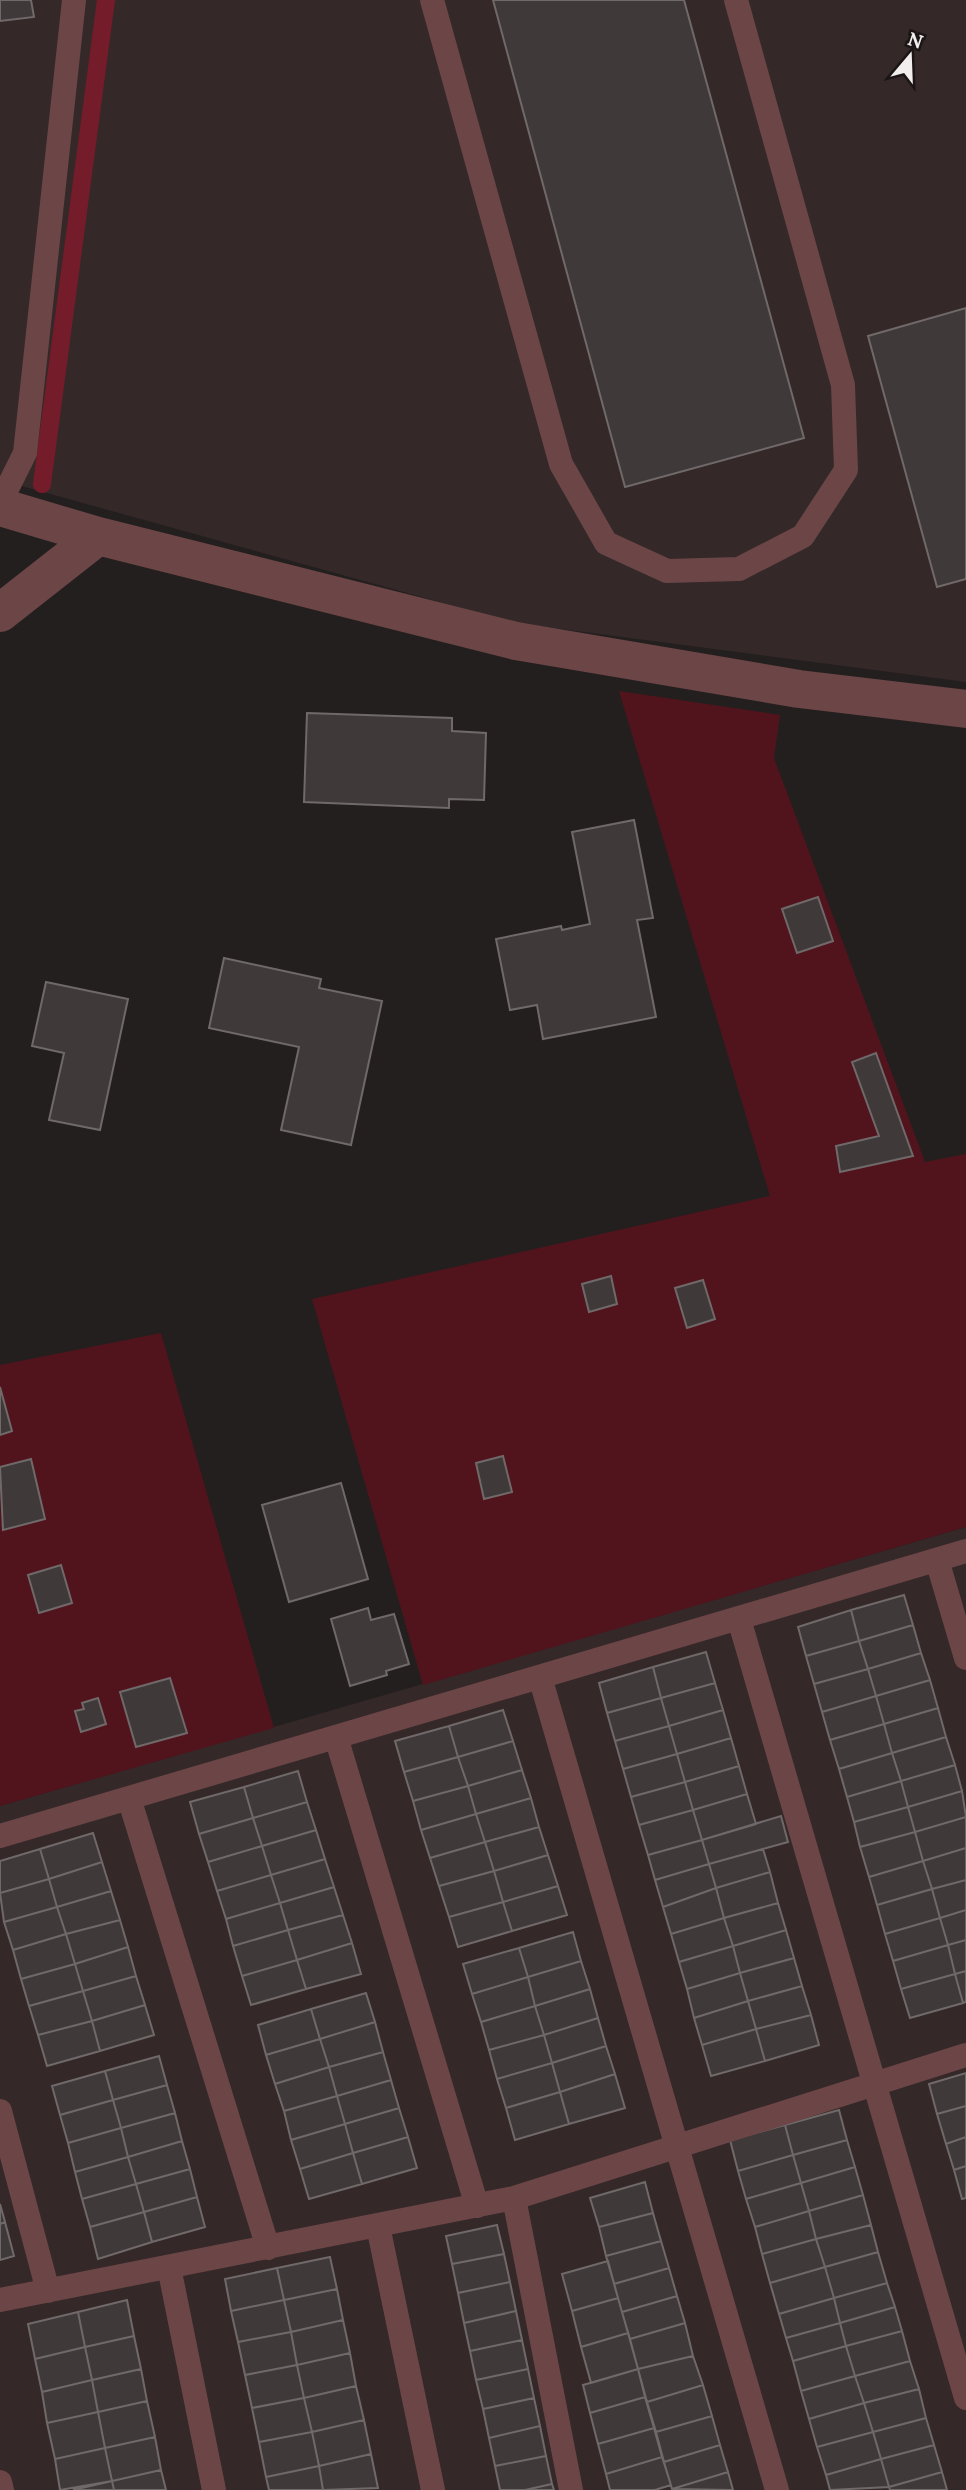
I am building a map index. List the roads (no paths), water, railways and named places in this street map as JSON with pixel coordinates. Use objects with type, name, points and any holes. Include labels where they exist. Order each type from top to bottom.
[{"type":"street","points":[[0,505],[97,536],[516,641],[799,690],[966,709]]},
{"type":"street","points":[[0,613],[97,536]]},
{"type":"lane","points":[[0,505],[25,453],[74,0]]},
{"type":"lane","points":[[432,0],[561,464],[606,542],[667,571],[739,569],[803,536],[846,470],[844,385],[736,0]]},
{"type":"lane","points":[[0,1836],[966,1551]]},
{"type":"lane","points":[[937,1560],[966,1658]]},
{"type":"lane","points":[[739,1619],[966,2398]]},
{"type":"lane","points":[[540,1677],[776,2490]]},
{"type":"lane","points":[[336,1737],[477,2206]]},
{"type":"lane","points":[[129,1798],[268,2248]]},
{"type":"lane","points":[[0,2301],[514,2198],[966,2055]]},
{"type":"lane","points":[[0,2112],[48,2291]]},
{"type":"lane","points":[[514,2198],[571,2490]]},
{"type":"lane","points":[[378,2226],[433,2490]]},
{"type":"lane","points":[[169,2267],[214,2490]]},
{"type":"lane","points":[[0,2482],[2,2490]]},
{"type":"waterway","points":[[42,484],[106,0]]}]
